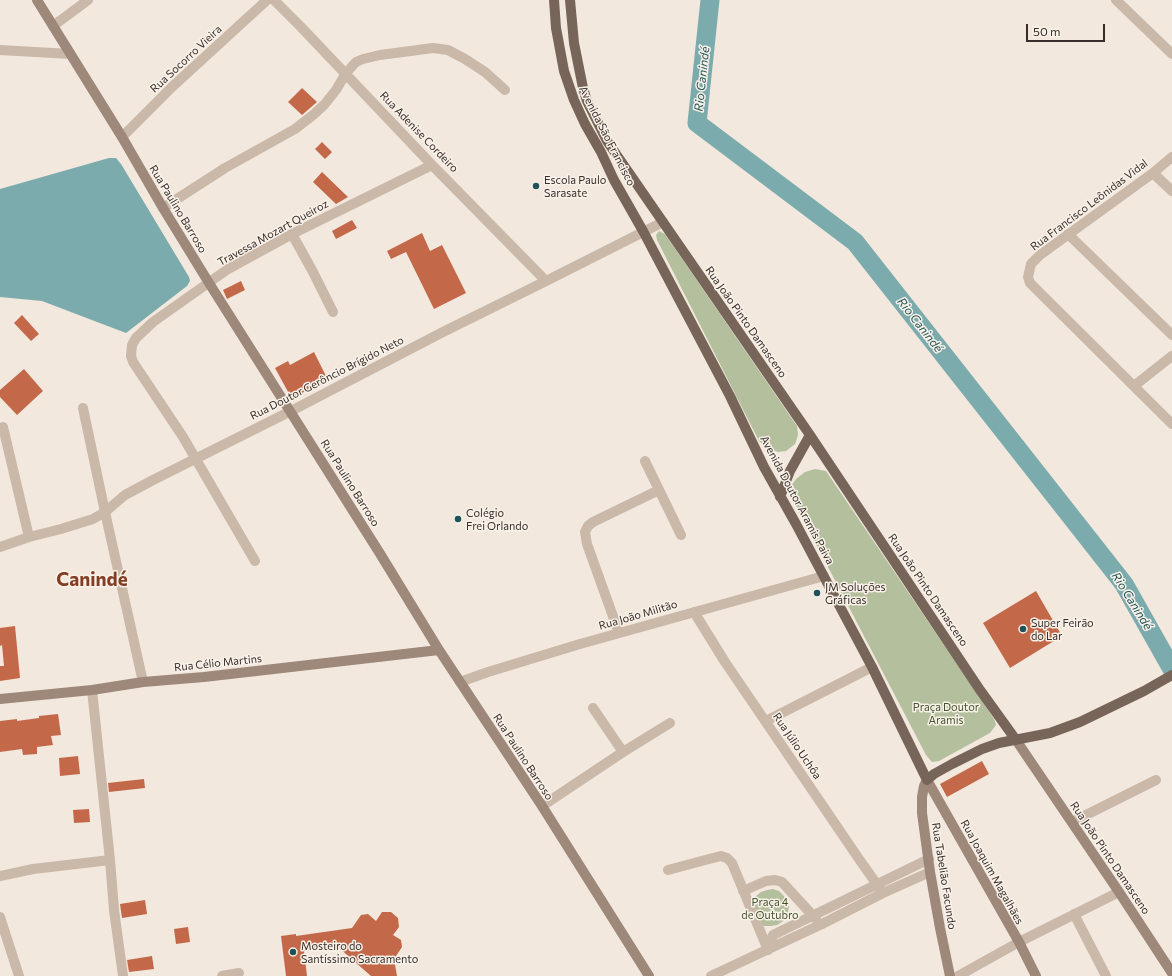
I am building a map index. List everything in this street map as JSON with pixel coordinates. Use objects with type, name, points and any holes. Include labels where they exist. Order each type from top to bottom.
[{"type":"main road","name":"Avenida São Francisco","points":[[554,0],[556,28],[564,71],[574,100],[614,180],[643,231]]},
{"type":"main road","name":"Avenida São Francisco","points":[[570,0],[574,42],[587,101],[607,141],[663,222]]},
{"type":"main road","name":"Rua João Pinto Damasceno","points":[[663,222],[810,435],[980,690],[1016,740]]},
{"type":"main road","name":"Avenida Doutor Aramis Paiva","points":[[643,231],[730,396],[764,467],[872,667],[927,780]]},
{"type":"main road","points":[[780,497],[790,470],[810,435]]},
{"type":"main road","points":[[927,780],[934,774],[982,749],[1050,733],[1080,722],[1144,691],[1172,675]]},
{"type":"street","name":"Rua Paulino Barroso","points":[[37,0],[122,137],[209,283],[291,411],[439,650],[542,806],[649,976]]},
{"type":"street","points":[[53,26],[88,0]]},
{"type":"street","name":"Rua Socorro Vieira","points":[[122,137],[172,87],[267,0]]},
{"type":"street","name":"Rua Adenise Cordeiro","points":[[274,0],[346,73],[432,165],[546,281]]},
{"type":"street","points":[[1116,0],[1172,54]]},
{"type":"street","points":[[163,208],[225,168],[295,129],[314,115],[324,105],[336,90],[346,73],[356,62],[370,57],[440,48],[448,50],[465,59],[485,72],[505,90]]},
{"type":"street","points":[[0,50],[70,54]]},
{"type":"street","name":"Rua Francisco Leônidas Vidal","points":[[1134,386],[1030,283],[1028,277],[1031,264],[1040,255],[1153,173],[1172,157]]},
{"type":"street","name":"Travessa Mozart Queiroz","points":[[196,459],[133,362],[131,350],[136,338],[153,322],[228,270],[292,234],[432,165]]},
{"type":"street","points":[[1153,173],[1172,191]]},
{"type":"street","name":"Rua Doutor Gerôncio Brígido Neto","points":[[0,547],[29,537],[77,525],[93,519],[105,512],[125,495],[291,411],[440,333],[663,222]]},
{"type":"street","points":[[292,234],[334,312]]},
{"type":"street","points":[[1068,234],[1172,335]]},
{"type":"street","points":[[1172,356],[1134,386],[1172,424]]},
{"type":"street","points":[[83,408],[144,682]]},
{"type":"street","points":[[3,427],[29,537]]},
{"type":"street","points":[[196,459],[254,561]]},
{"type":"street","points":[[645,461],[681,535]]},
{"type":"street","points":[[619,633],[587,544],[585,532],[588,526],[593,522],[659,490]]},
{"type":"street","name":"Rua João Militão","points":[[460,682],[494,670],[619,633],[824,576]]},
{"type":"street","name":"Rua Júlio Uchôa","points":[[694,612],[726,662],[883,893]]},
{"type":"street","name":"Rua Célio Martins","points":[[0,699],[92,690],[144,682],[212,676],[439,650]]},
{"type":"street","points":[[766,721],[872,667]]},
{"type":"street","points":[[92,690],[114,910],[123,976]]},
{"type":"street","points":[[593,708],[623,752]]},
{"type":"street","points":[[542,806],[623,752],[670,723]]},
{"type":"street","name":"Rua João Pinto Damasceno","points":[[1016,740],[1172,973]]},
{"type":"street","name":"Rua Tabelião Facundo","points":[[927,780],[922,797],[922,813],[930,872],[950,976]]},
{"type":"street","name":"Rua Joaquim Magalhães","points":[[927,780],[1036,976]]},
{"type":"street","points":[[1072,822],[1156,780]]},
{"type":"street","points":[[668,870],[709,858],[721,856],[727,858],[732,863],[768,950]]},
{"type":"street","points":[[768,950],[773,935],[928,859]]},
{"type":"street","points":[[0,876],[33,869],[110,860]]},
{"type":"street","points":[[711,976],[930,872]]},
{"type":"street","points":[[743,891],[766,881],[775,880],[782,882],[822,924]]},
{"type":"street","points":[[958,976],[1018,942],[1119,892]]},
{"type":"street","points":[[1074,914],[1106,976]]},
{"type":"street","points":[[0,916],[19,976]]},
{"type":"street","points":[[222,976],[239,973]]},
{"type":"green space","points":[[659,231],[665,234],[797,426],[798,435],[795,444],[786,451],[778,452],[768,448],[759,441],[657,240],[656,235]]},
{"type":"green space","name":"Praça Doutor Aramis","points":[[815,469],[826,471],[994,719],[996,725],[990,733],[939,761],[932,762],[926,755],[791,496],[791,486],[796,479],[805,472]]},
{"type":"green space","name":"Praça 4 de Outubro","points":[[773,889],[779,891],[787,900],[789,906],[788,912],[786,918],[777,925],[764,926],[759,923],[753,901],[761,892]]},
{"type":"water","points":[[109,158],[116,158],[121,164],[189,277],[190,281],[187,286],[126,333],[42,301],[0,297],[0,189]]},
{"type":"building","points":[[302,88],[317,102],[302,115],[288,102]]},
{"type":"building","points":[[322,142],[332,152],[325,159],[315,149]]},
{"type":"building","points":[[322,172],[348,197],[336,204],[313,182]]},
{"type":"building","points":[[352,220],[357,228],[336,239],[332,231]]},
{"type":"building","points":[[422,233],[430,251],[442,245],[466,293],[434,309],[406,252],[391,259],[387,251]]},
{"type":"building","points":[[241,281],[245,290],[227,299],[223,290]]},
{"type":"building","points":[[22,315],[39,334],[31,341],[14,323]]},
{"type":"building","points":[[314,352],[328,380],[310,391],[309,389],[292,399],[275,368],[288,361],[290,365]]},
{"type":"building","points":[[24,369],[43,391],[17,415],[0,397],[0,390]]},
{"type":"building","name":"Super Feirão do Lar","points":[[1036,591],[1062,636],[1010,668],[983,623]]},
{"type":"building","points":[[15,626],[20,678],[0,681],[0,666],[4,666],[2,645],[0,646],[0,628]]},
{"type":"building","points":[[58,714],[61,735],[51,736],[53,745],[37,747],[37,754],[23,755],[22,749],[0,752],[0,721],[17,719],[17,721],[39,718],[39,716]]},
{"type":"building","points":[[78,756],[80,774],[60,776],[59,758]]},
{"type":"building","points":[[982,761],[989,774],[947,797],[940,784]]},
{"type":"building","points":[[144,779],[145,788],[109,792],[108,783]]},
{"type":"building","points":[[89,809],[90,822],[74,823],[73,810]]},
{"type":"building","points":[[145,900],[147,914],[122,918],[120,904]]},
{"type":"building","name":"Mosteiro do Santíssimo Sacramento","points":[[382,912],[391,912],[398,918],[399,927],[393,935],[401,940],[402,947],[394,959],[397,976],[371,976],[338,947],[304,951],[307,976],[286,976],[281,936],[296,934],[296,936],[352,928],[361,915],[368,914],[376,921]]},
{"type":"building","points":[[188,927],[190,942],[176,944],[174,929]]},
{"type":"building","points":[[152,956],[154,969],[129,972],[127,960]]},
{"type":"waterway","name":"Rio Canindé","points":[[710,0],[697,123],[855,242],[1124,584],[1172,669]]},
{"type":"place","name":"Escola Paulo Sarasate","points":[[536,186]]},
{"type":"place","name":"Colégio Frei Orlando","points":[[458,519]]},
{"type":"place","name":"JM Soluções Gráficas","points":[[817,593]]},
{"type":"place","name":"Super Feirão do Lar","points":[[1023,629]]},
{"type":"place","name":"Mosteiro do Santíssimo Sacramento","points":[[293,952]]},
{"type":"district","name":"Canindé","points":[[92,580]]}]
